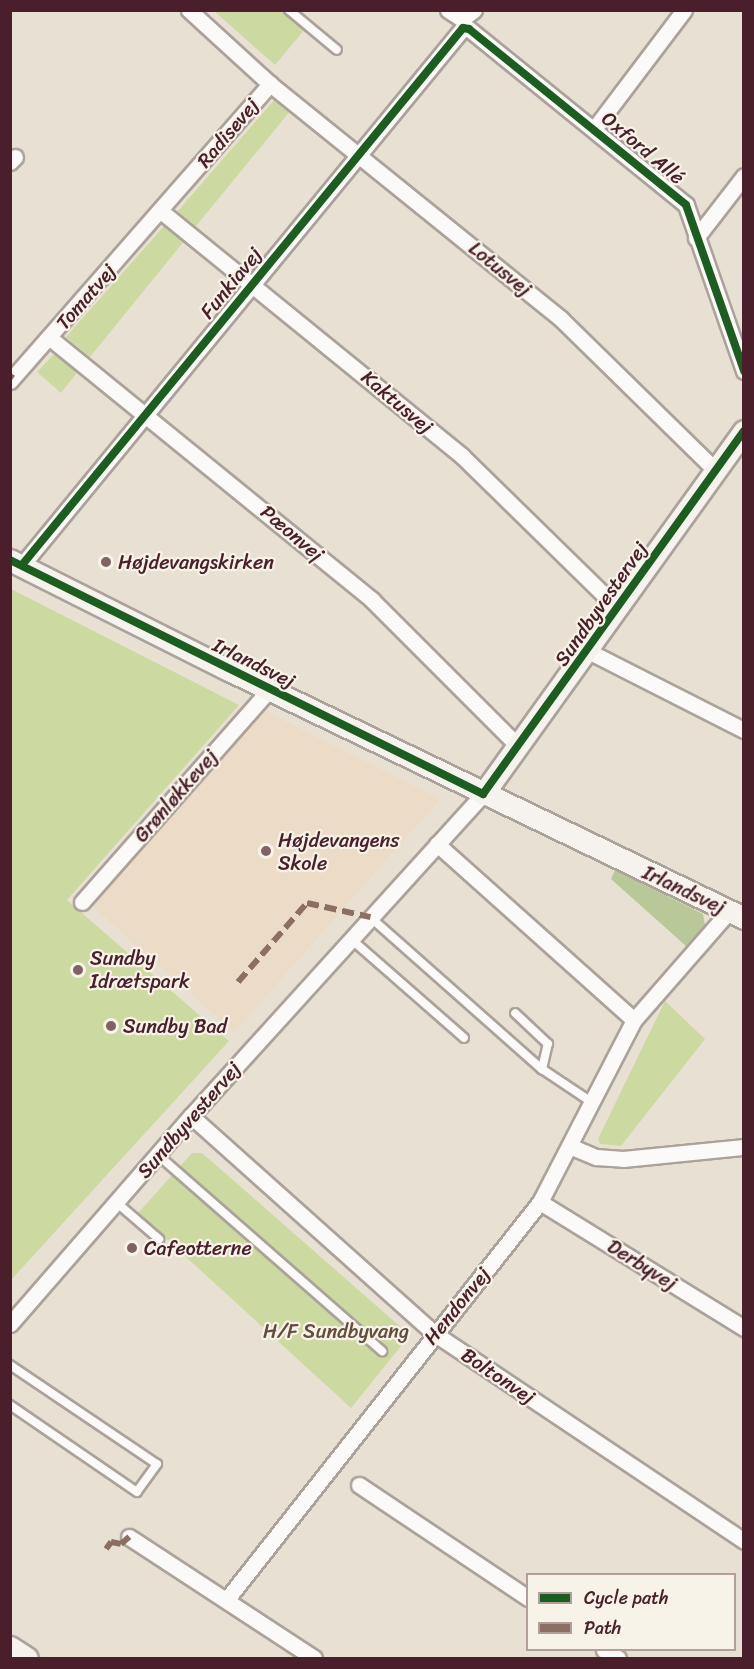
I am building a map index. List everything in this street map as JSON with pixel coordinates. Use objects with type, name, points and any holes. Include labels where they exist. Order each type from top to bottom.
[{"type":"street","name":"Radisevej","points":[[162,212],[270,84],[189,10]]},
{"type":"street","name":"Oxford Allé","points":[[448,10],[457,18],[471,19],[594,129],[686,205],[744,371]]},
{"type":"street","points":[[594,129],[684,10]]},
{"type":"street","name":"Funkiavej","points":[[16,563],[145,412],[458,31],[471,19]]},
{"type":"street","name":"Lotusvej","points":[[270,84],[561,319],[715,470]]},
{"type":"street","points":[[696,238],[744,176]]},
{"type":"street","name":"Kaktusvej","points":[[162,212],[462,456],[618,609]]},
{"type":"street","name":"Tomatvej","points":[[11,379],[162,212]]},
{"type":"street","name":"Pæonvej","points":[[50,338],[145,412],[372,600],[518,746]]},
{"type":"street","name":"Sundbyvestervej","points":[[10,1324],[191,1116],[483,794],[588,651],[715,470],[742,436]]},
{"type":"street","name":"Irlandsvej","points":[[16,563],[483,794],[736,915]]},
{"type":"street","points":[[588,651],[744,730]]},
{"type":"street","name":"Grønløkkevej","points":[[82,902],[270,689]]},
{"type":"street","points":[[437,844],[634,1020]]},
{"type":"street","name":"Hendonvej","points":[[227,1599],[540,1202],[572,1147],[634,1020],[736,915]]},
{"type":"street","name":"Boltonvej","points":[[191,1116],[435,1334],[744,1541]]},
{"type":"street","points":[[572,1147],[596,1157],[623,1159],[744,1147]]},
{"type":"street","name":"Derbyvej","points":[[540,1202],[744,1328]]},
{"type":"street","points":[[358,1485],[526,1597]]},
{"type":"street","points":[[129,1537],[227,1599],[314,1659]]},
{"type":"street","points":[[10,1647],[27,1659]]},
{"type":"lane","points":[[289,10],[337,50]]},
{"type":"lane","points":[[370,917],[542,1069],[565,1088],[593,1103]]},
{"type":"lane","points":[[351,939],[464,1038]]},
{"type":"lane","points":[[514,1013],[548,1044],[542,1069]]},
{"type":"lane","points":[[158,1155],[382,1351]]},
{"type":"lane","points":[[116,1202],[159,1239]]},
{"type":"lane","points":[[10,1365],[157,1464],[136,1492],[10,1405]]},
{"type":"shaded area","name":"Højdevangens Skole","points":[[265,711],[440,799],[234,1032],[90,904]]},
{"type":"green space","points":[[214,11],[281,11],[305,29],[275,65]]},
{"type":"green space","points":[[276,98],[291,110],[196,226],[177,212]]},
{"type":"green space","points":[[165,225],[185,240],[90,357],[66,337]]},
{"type":"green space","points":[[57,351],[79,370],[61,393],[37,372]]},
{"type":"green space","name":"Sundby Idrætspark","points":[[11,589],[239,705],[67,900],[229,1041],[11,1280]]},
{"type":"green space","points":[[615,870],[703,914],[705,925],[686,946],[611,879]]},
{"type":"green space","points":[[665,1001],[705,1039],[621,1146],[600,1144],[598,1139]]},
{"type":"green space","name":"H/F Sundbyvang","points":[[192,1153],[202,1153],[403,1329],[401,1346],[351,1408],[138,1213]]},
{"type":"marked path","points":[[238,982],[307,903],[370,917]]},
{"type":"marked path","points":[[106,1549],[111,1542],[121,1544],[129,1537]]},
{"type":"cycle path","points":[[22,565],[463,28],[469,29],[686,205],[744,371]]},
{"type":"cycle path","points":[[10,560],[483,794],[744,431]]},
{"type":"place","name":"Højdevangskirken","points":[[106,562]]},
{"type":"place","name":"Højdevangens Skole","points":[[266,851]]},
{"type":"place","name":"Sundby Idrætspark","points":[[78,970]]},
{"type":"place","name":"Sundby Bad","points":[[111,1026]]},
{"type":"place","name":"Cafeotterne","points":[[132,1248]]}]
